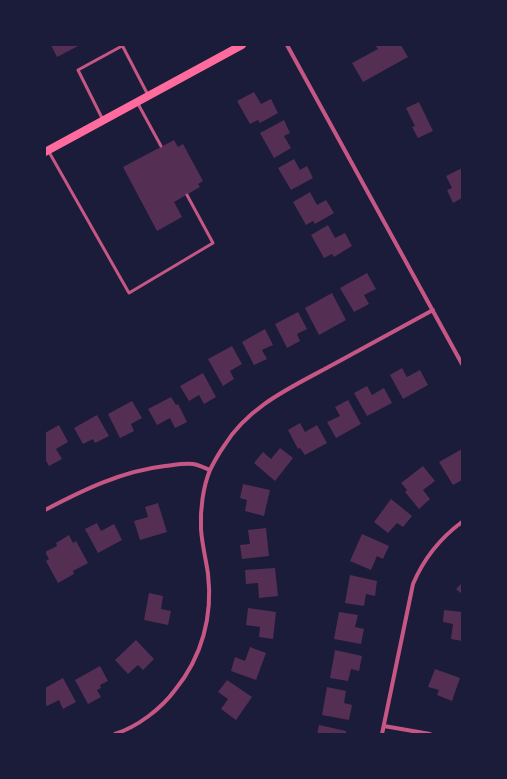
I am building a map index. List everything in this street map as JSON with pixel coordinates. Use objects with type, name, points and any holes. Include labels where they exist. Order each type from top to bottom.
[{"type":"main road","points":[[46,151],[242,45]]},
{"type":"street","points":[[287,45],[462,364]]},
{"type":"street","points":[[115,734],[126,732],[162,705],[171,696],[186,676],[203,641],[208,621],[209,585],[202,544],[201,528],[204,491],[210,470],[236,430],[248,416],[276,396],[433,310]]},
{"type":"street","points":[[45,510],[100,483],[131,472],[153,467],[180,464],[194,464],[210,470]]},
{"type":"street","points":[[382,734],[413,584],[419,570],[432,550],[449,532],[462,522]]},
{"type":"street","points":[[384,726],[430,734]]},
{"type":"lane","points":[[103,120],[78,70],[122,46],[149,96]]},
{"type":"lane","points":[[137,102],[161,146]]},
{"type":"lane","points":[[46,151],[129,292],[213,242],[187,195]]},
{"type":"building","points":[[51,45],[80,45],[57,57]]},
{"type":"building","points":[[375,45],[401,45],[408,57],[363,82],[352,63],[378,49]]},
{"type":"building","points":[[254,92],[261,104],[271,99],[278,113],[260,123],[258,120],[250,124],[237,101]]},
{"type":"building","points":[[419,102],[433,131],[418,138],[412,127],[415,126],[406,108]]},
{"type":"building","points":[[284,120],[290,133],[284,136],[291,148],[274,158],[260,133]]},
{"type":"building","points":[[174,140],[178,147],[183,144],[203,181],[198,184],[200,187],[174,202],[182,217],[157,231],[123,167]]},
{"type":"building","points":[[294,159],[300,170],[307,166],[313,178],[291,190],[278,168]]},
{"type":"building","points":[[462,168],[462,198],[453,203],[447,190],[452,188],[446,176]]},
{"type":"building","points":[[310,192],[317,205],[326,200],[334,213],[315,224],[313,221],[306,225],[293,202]]},
{"type":"building","points":[[328,225],[335,238],[345,233],[352,246],[334,257],[332,254],[324,258],[311,235]]},
{"type":"building","points":[[367,273],[376,289],[364,295],[369,304],[354,312],[340,288]]},
{"type":"building","points":[[332,293],[346,320],[319,335],[305,308]]},
{"type":"building","points":[[298,312],[307,329],[297,334],[300,341],[287,348],[275,324]]},
{"type":"building","points":[[265,329],[273,345],[262,350],[267,359],[254,365],[242,342]]},
{"type":"building","points":[[232,346],[242,364],[230,371],[234,379],[223,386],[208,359]]},
{"type":"building","points":[[402,368],[407,377],[420,370],[428,385],[403,399],[390,375]]},
{"type":"building","points":[[203,373],[216,397],[204,404],[199,395],[189,401],[180,386]]},
{"type":"building","points":[[367,386],[372,395],[384,388],[392,403],[367,416],[354,393]]},
{"type":"building","points":[[171,397],[176,405],[178,404],[187,422],[175,428],[170,418],[157,425],[148,409]]},
{"type":"building","points":[[348,400],[361,424],[336,438],[327,422],[340,416],[335,407]]},
{"type":"building","points":[[132,401],[142,418],[131,424],[134,431],[120,438],[108,414]]},
{"type":"building","points":[[97,415],[109,436],[95,443],[93,439],[83,444],[74,428]]},
{"type":"building","points":[[300,423],[305,432],[317,425],[327,443],[305,455],[300,448],[298,449],[288,430]]},
{"type":"building","points":[[59,425],[68,442],[56,449],[62,459],[49,466],[45,459],[45,433]]},
{"type":"building","points":[[280,448],[293,458],[275,481],[254,463],[263,452],[271,459]]},
{"type":"building","points":[[462,449],[462,480],[453,485],[439,462]]},
{"type":"building","points":[[423,466],[435,481],[423,490],[430,499],[419,509],[405,492],[407,490],[401,483]]},
{"type":"building","points":[[243,484],[270,490],[264,516],[245,511],[247,500],[240,498]]},
{"type":"building","points":[[391,499],[412,516],[403,527],[397,523],[388,533],[374,522]]},
{"type":"building","points":[[158,503],[167,532],[140,540],[134,521],[148,517],[145,507]]},
{"type":"building","points":[[97,523],[101,531],[114,524],[122,540],[98,553],[85,529]]},
{"type":"building","points":[[266,528],[269,556],[242,559],[240,545],[250,544],[248,530]]},
{"type":"building","points":[[362,534],[389,546],[383,559],[377,556],[371,570],[350,561]]},
{"type":"building","points":[[69,535],[73,543],[76,541],[88,563],[73,571],[74,574],[58,583],[46,561],[49,559],[45,552],[57,546],[56,543]]},
{"type":"building","points":[[275,568],[278,596],[259,598],[258,583],[246,584],[245,570]]},
{"type":"building","points":[[350,575],[377,581],[375,596],[366,594],[364,606],[345,603]]},
{"type":"building","points":[[462,583],[462,594],[456,589]]},
{"type":"building","points":[[149,593],[163,596],[161,609],[171,611],[168,625],[144,620]]},
{"type":"building","points":[[248,608],[276,612],[273,639],[259,637],[260,627],[246,625]]},
{"type":"building","points":[[444,610],[462,612],[462,641],[451,639],[453,624],[443,622]]},
{"type":"building","points":[[339,612],[358,615],[355,627],[364,629],[361,644],[334,639]]},
{"type":"building","points":[[136,640],[154,659],[143,670],[138,665],[128,674],[115,660]]},
{"type":"building","points":[[250,647],[266,653],[256,680],[231,671],[235,657],[245,661]]},
{"type":"building","points":[[335,650],[362,656],[359,671],[351,669],[348,681],[330,678]]},
{"type":"building","points":[[100,666],[108,681],[100,685],[101,688],[97,690],[101,697],[88,704],[75,680]]},
{"type":"building","points":[[435,669],[460,678],[452,701],[437,695],[439,690],[428,687]]},
{"type":"building","points":[[63,678],[76,702],[63,709],[59,700],[47,706],[45,703],[45,688]]},
{"type":"building","points":[[227,680],[252,697],[236,720],[221,709],[228,699],[218,692]]},
{"type":"building","points":[[327,687],[346,691],[344,703],[352,705],[349,720],[322,715]]},
{"type":"building","points":[[319,725],[346,731],[346,734],[317,734]]}]
